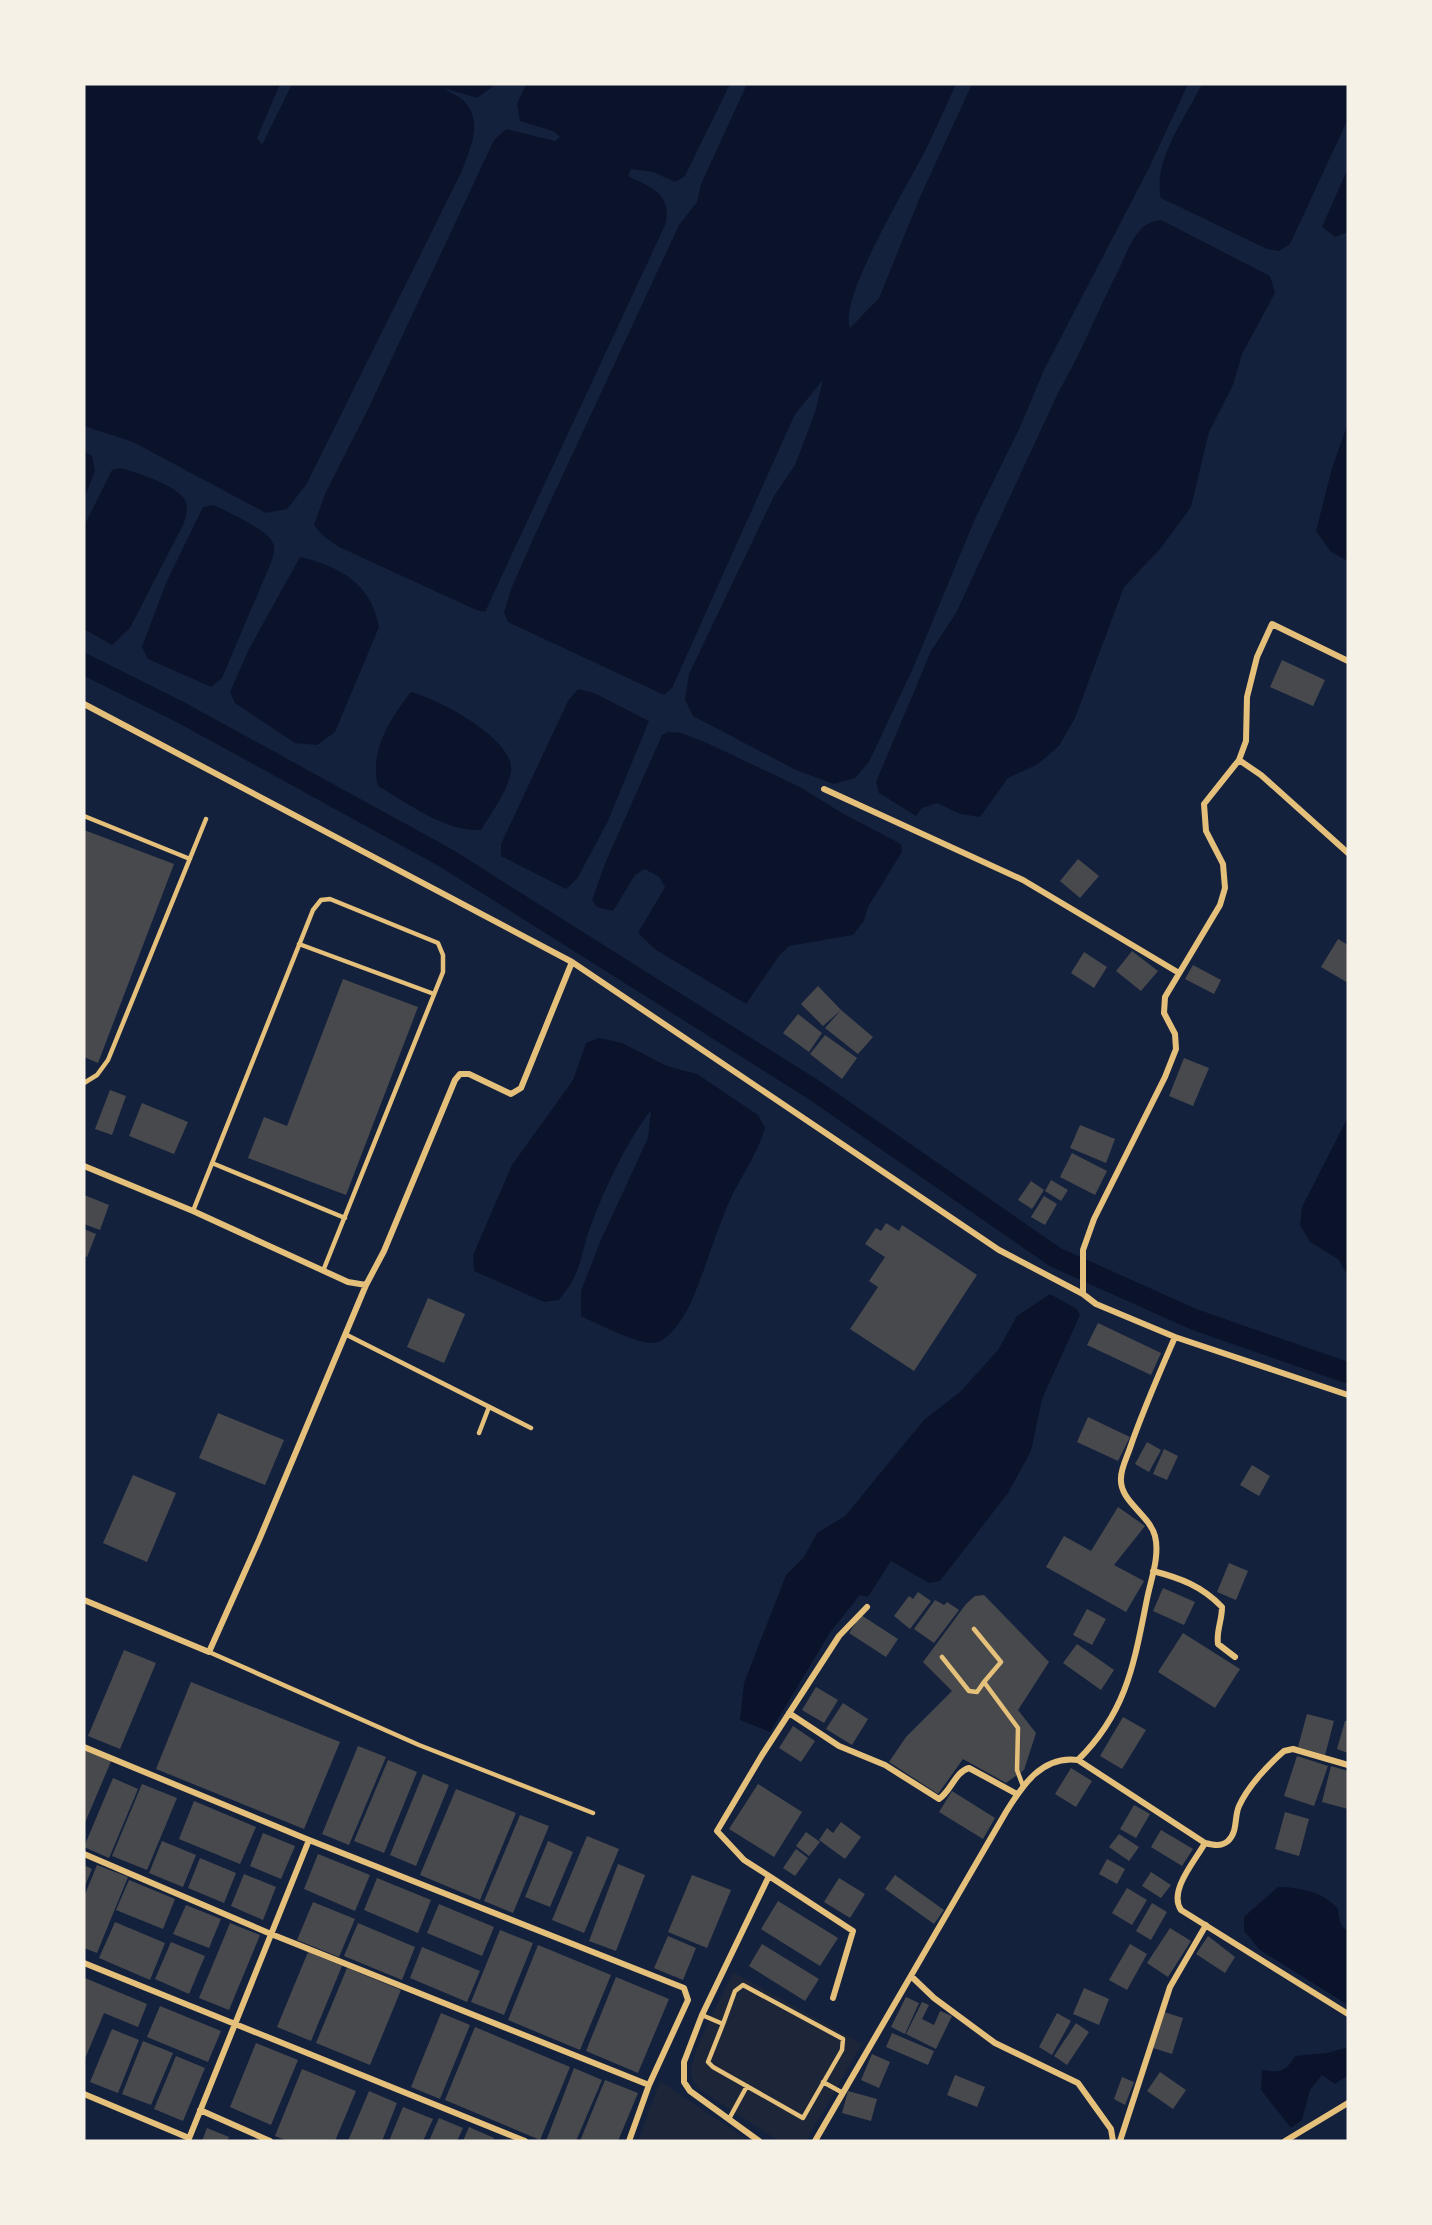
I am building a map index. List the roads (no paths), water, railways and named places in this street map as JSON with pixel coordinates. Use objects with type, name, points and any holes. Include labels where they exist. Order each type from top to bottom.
[{"type":"street","points":[[1083,1294],[1083,1250],[1094,1219],[1165,1077],[1176,1049],[1174,1034],[1164,1012],[1165,998],[1220,905],[1225,888],[1223,864],[1206,831],[1204,804],[1239,760],[1246,741],[1247,697],[1257,657],[1272,624],[1348,662]]},
{"type":"street","points":[[84,704],[572,962],[999,1250],[1083,1294],[1096,1304],[1175,1337],[1348,1395]]},
{"type":"street","points":[[1239,760],[1261,774],[1348,852]]},
{"type":"street","points":[[824,789],[1023,880],[1179,973]]},
{"type":"street","points":[[84,1600],[209,1652],[366,1285],[384,1251],[455,1080],[460,1074],[470,1074],[511,1094],[520,1088],[572,962]]},
{"type":"street","points":[[84,1166],[193,1211],[348,1282],[366,1285]]},
{"type":"street","points":[[1078,1760],[1095,1743],[1121,1701],[1131,1675],[1156,1557],[1155,1538],[1151,1523],[1125,1496],[1120,1480],[1143,1409],[1175,1337]]},
{"type":"street","points":[[1153,1571],[1187,1581],[1210,1595],[1222,1607],[1222,1621],[1216,1634],[1218,1644],[1235,1658]]},
{"type":"street","points":[[833,1998],[853,1931],[744,1860],[717,1832],[839,1636],[867,1607]]},
{"type":"street","points":[[789,1713],[839,1746],[885,1764],[939,1799],[945,1796],[962,1770],[969,1768],[1017,1794]]},
{"type":"street","points":[[84,1747],[309,1840],[684,1988],[688,2000],[649,2085],[629,2141]]},
{"type":"street","points":[[815,2141],[1017,1794],[1032,1775],[1045,1766],[1067,1758],[1078,1760],[1205,1843],[1219,1845],[1227,1842],[1235,1832],[1238,1808],[1244,1798],[1284,1751],[1293,1749],[1348,1765]]},
{"type":"street","points":[[84,2094],[188,2140],[309,1840]]},
{"type":"street","points":[[1205,1843],[1177,1892],[1176,1903],[1181,1910],[1348,2014]]},
{"type":"street","points":[[84,1854],[272,1934],[649,2085]]},
{"type":"street","points":[[759,2141],[690,2091],[684,2082],[684,2062],[702,2015],[769,1876]]},
{"type":"street","points":[[1120,2141],[1170,1986],[1206,1925]]},
{"type":"street","points":[[84,1963],[525,2141]]},
{"type":"street","points":[[911,1976],[934,1998],[995,2043],[1063,2073],[1078,2083],[1111,2129],[1113,2141]]},
{"type":"street","points":[[1286,2141],[1348,2103]]},
{"type":"street","points":[[200,2110],[270,2141]]},
{"type":"lane","points":[[84,816],[190,859]]},
{"type":"lane","points":[[84,1083],[97,1075],[108,1060],[207,819]]},
{"type":"lane","points":[[193,1211],[299,944],[313,910],[321,900],[330,898],[438,943],[443,955],[443,972],[323,1271]]},
{"type":"lane","points":[[299,944],[434,994]]},
{"type":"lane","points":[[212,1163],[345,1218]]},
{"type":"lane","points":[[345,1334],[531,1428]]},
{"type":"lane","points":[[479,1433],[489,1407]]},
{"type":"lane","points":[[942,1657],[969,1691],[977,1692],[1001,1662],[974,1629]]},
{"type":"lane","points":[[209,1652],[419,1745],[593,1813]]},
{"type":"lane","points":[[984,1682],[1018,1728],[1017,1770],[1023,1786]]},
{"type":"lane","points":[[743,1985],[843,2039],[842,2050],[803,2118],[708,2062],[723,2024],[735,1991],[743,1985]]},
{"type":"lane","points":[[702,2015],[723,2024]]},
{"type":"lane","points":[[823,2082],[843,2093]]},
{"type":"lane","points":[[729,2119],[747,2086]]},
{"type":"waterway","points":[[84,664],[182,713],[446,858],[814,1090],[1055,1257],[1193,1319],[1348,1373]]}]
